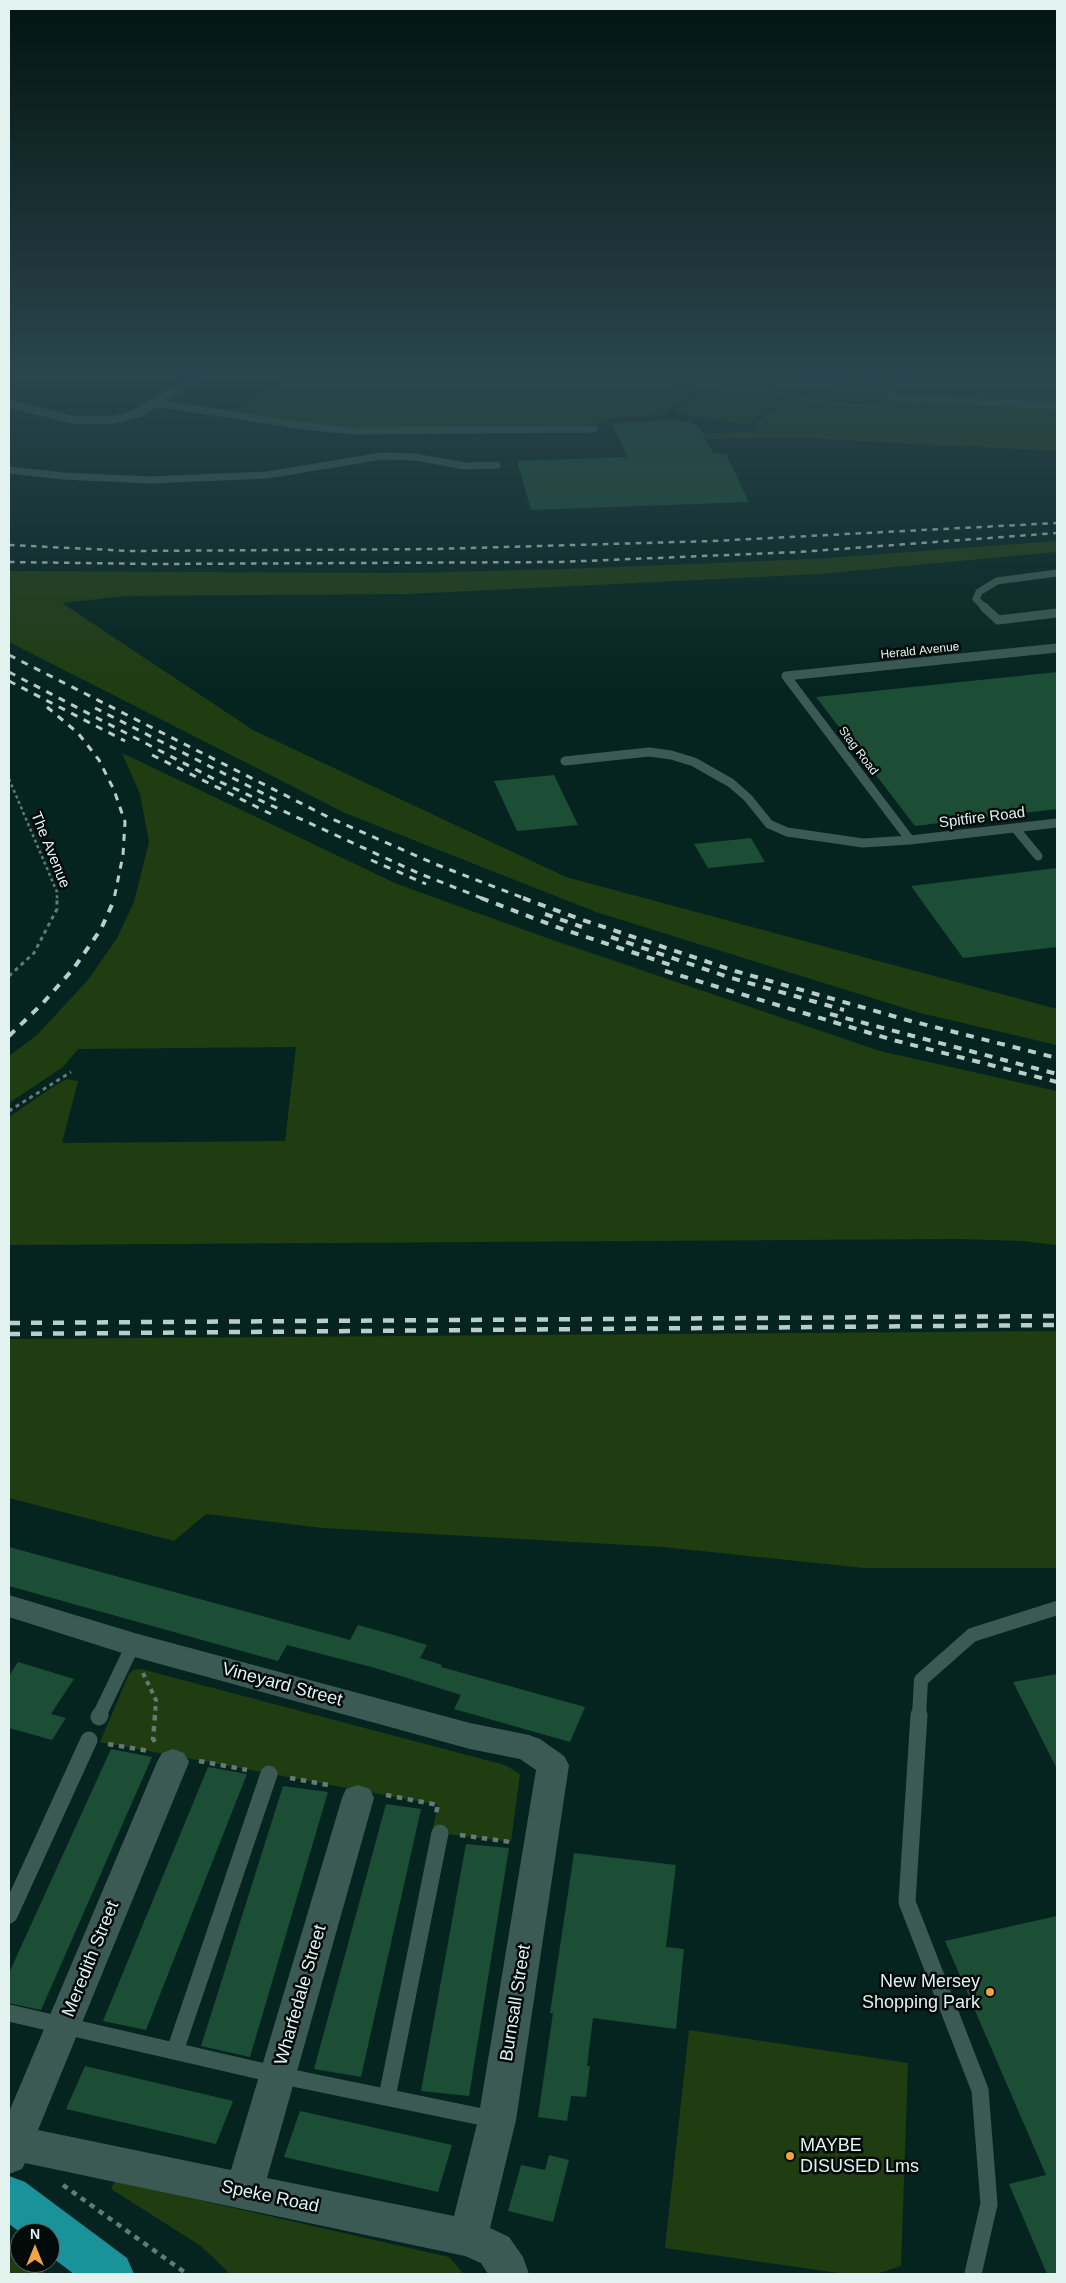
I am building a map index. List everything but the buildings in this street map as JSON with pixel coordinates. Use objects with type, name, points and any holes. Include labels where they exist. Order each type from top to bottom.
[{"type":"highway","points":[[9,2197],[111,2274]]},
{"type":"street","name":"Vineyard Street","points":[[10,1608],[136,1645],[470,1736],[529,1748],[553,1765]]},
{"type":"street","name":"Meredith Street","points":[[12,2150],[171,1756]]},
{"type":"street","name":"Burnsall Street","points":[[468,2238],[497,2120],[553,1765]]},
{"type":"street","name":"Wharfedale Street","points":[[244,2192],[360,1793]]},
{"type":"street","name":"Speke Road","points":[[12,2150],[244,2192],[468,2238],[495,2250],[509,2271],[509,2274]]},
{"type":"lane","points":[[1057,573],[997,581],[978,592],[976,598],[998,620],[1057,613]]},
{"type":"lane","name":"Herald Avenue","points":[[786,676],[1057,648]]},
{"type":"lane","name":"Stag Road","points":[[786,676],[910,840]]},
{"type":"lane","name":"Spitfire Road","points":[[565,761],[649,752],[671,755],[694,762],[731,783],[748,798],[769,824],[786,832],[863,842],[910,840],[1057,823]]},
{"type":"lane","points":[[1015,828],[1038,856]]},
{"type":"lane","points":[[973,2274],[988,2204],[980,2090],[907,1902],[921,1680],[972,1635],[1057,1608]]},
{"type":"lane","points":[[99,1717],[136,1645]]},
{"type":"lane","points":[[9,1915],[89,1740]]},
{"type":"lane","points":[[175,2051],[268,1774]]},
{"type":"lane","points":[[387,2097],[440,1833]]},
{"type":"lane","points":[[9,2013],[278,2074],[497,2120]]},
{"type":"path","name":"The Avenue","points":[[9,778],[58,892],[57,909],[34,953],[9,976]]},
{"type":"path","points":[[9,1112],[71,1072]]},
{"type":"path","points":[[136,1645],[141,1669],[156,1700],[153,1739],[171,1756]]},
{"type":"path","points":[[89,1740],[360,1793],[438,1805],[432,1832],[541,1846]]},
{"type":"path","points":[[59,2183],[187,2274]]},
{"type":"green space","points":[[1057,541],[1057,552],[820,574],[409,594],[126,596],[62,603],[253,730],[566,877],[1057,1009],[1057,1045],[920,1013],[596,912],[345,813],[9,642],[9,571],[403,573],[567,569],[814,559]]},
{"type":"green space","points":[[122,753],[397,884],[547,938],[880,1051],[1057,1091],[1057,1245],[1022,1241],[959,1239],[9,1245],[9,1117],[67,1079],[78,1081],[62,1143],[285,1141],[296,1047],[78,1049],[63,1067],[9,1103],[9,1056],[37,1035],[88,980],[117,938],[134,902],[149,842],[140,794]]},
{"type":"green space","points":[[1057,1331],[1057,1568],[864,1568],[663,1547],[323,1528],[206,1514],[174,1541],[9,1498],[9,1339]]},
{"type":"green space","points":[[141,1669],[505,1765],[520,1774],[511,1842],[432,1832],[438,1805],[100,1742],[129,1674],[133,1670]]},
{"type":"green space","name":"MAYBE DISUSED Lms","points":[[689,2030],[908,2063],[901,2266],[876,2274],[845,2274],[665,2248]]},
{"type":"green space","points":[[115,2181],[449,2257],[464,2274],[230,2274],[201,2246],[111,2189]]},
{"type":"green space","points":[[9,2251],[10,2273],[46,2274],[9,2274]]},
{"type":"railway","points":[[9,545],[131,551],[435,549],[713,541],[1057,523]]},
{"type":"railway","points":[[9,562],[155,564],[560,562],[799,552],[1057,533]]},
{"type":"railway","points":[[9,655],[330,818],[435,864],[526,899]]},
{"type":"railway","points":[[9,672],[216,780],[418,873],[484,899]]},
{"type":"railway","points":[[9,681],[125,741]]},
{"type":"railway","points":[[47,707],[78,733],[99,760],[114,790],[125,822],[123,855],[114,899]]},
{"type":"railway","points":[[95,708],[278,801]]},
{"type":"railway","points":[[152,755],[271,814]]},
{"type":"railway","points":[[371,860],[426,884]]},
{"type":"railway","points":[[9,1036],[42,1004],[74,968],[101,929],[115,898]]},
{"type":"railway","points":[[481,898],[562,929],[677,967]]},
{"type":"railway","points":[[523,898],[735,971],[907,1020],[1057,1058]]},
{"type":"railway","points":[[545,914],[582,927]]},
{"type":"railway","points":[[611,937],[728,977],[844,1010]]},
{"type":"railway","points":[[665,971],[893,1040],[1057,1082]]},
{"type":"railway","points":[[830,1014],[1057,1074]]},
{"type":"railway","points":[[9,1323],[1057,1316]]},
{"type":"railway","points":[[9,1334],[1057,1325]]},
{"type":"place","name":"New Mersey Shopping Park","points":[[990,1992]]},
{"type":"place","name":"MAYBE DISUSED Lms","points":[[790,2156]]}]
